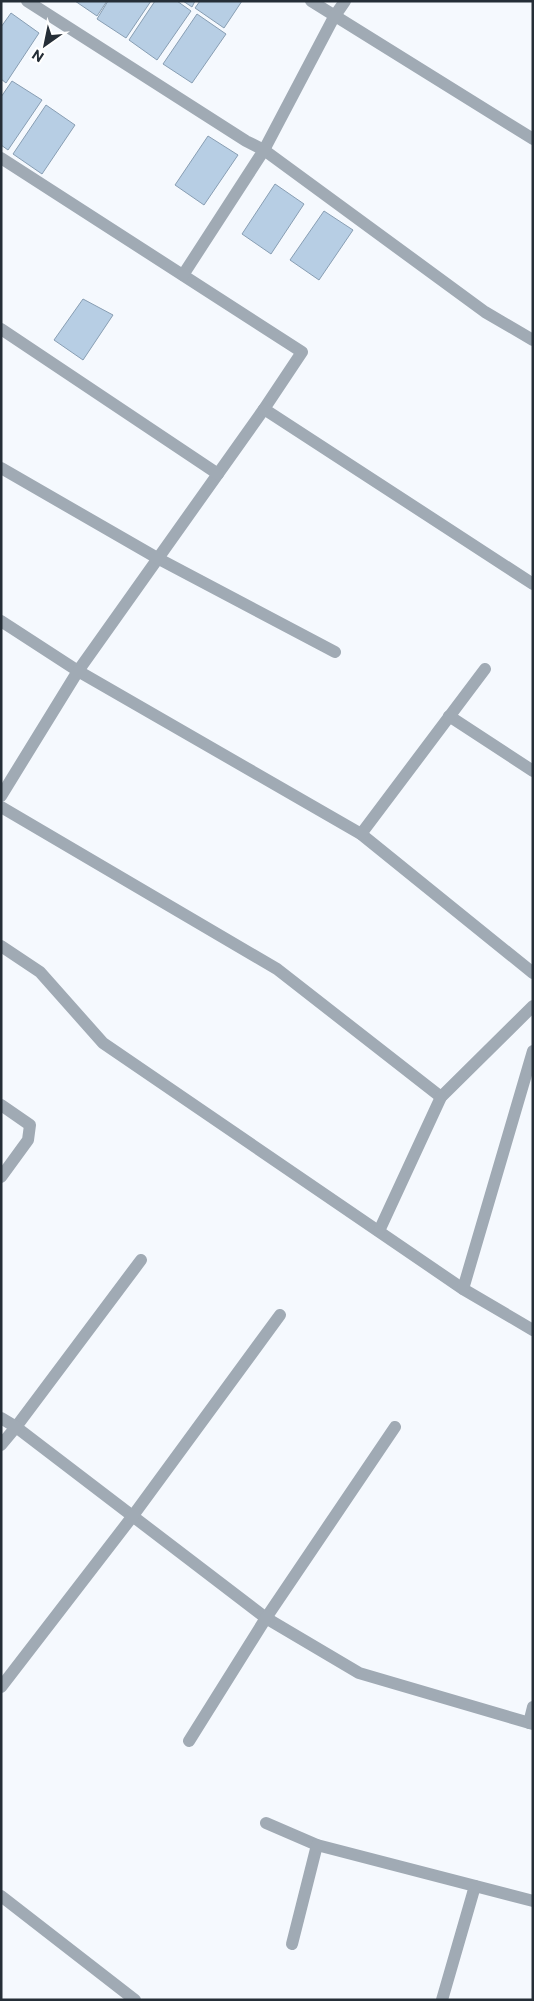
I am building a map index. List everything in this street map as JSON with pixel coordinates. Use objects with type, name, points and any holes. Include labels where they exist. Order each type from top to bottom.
[{"type":"street","points":[[27,1],[246,141],[264,150],[485,312],[533,340]]},
{"type":"street","points":[[310,1],[533,139]]},
{"type":"street","points":[[183,275],[264,150],[334,17],[345,1]]},
{"type":"street","points":[[1,158],[302,352],[159,559],[78,671],[1,796]]},
{"type":"street","points":[[1,329],[218,474]]},
{"type":"street","points":[[264,409],[533,584]]},
{"type":"street","points":[[1,468],[159,559],[335,652]]},
{"type":"street","points":[[1,621],[78,671],[360,834],[533,973]]},
{"type":"street","points":[[360,834],[484,669]]},
{"type":"street","points":[[449,716],[533,772]]},
{"type":"street","points":[[1,807],[277,969],[441,1097]]},
{"type":"street","points":[[1,946],[40,972],[103,1043],[463,1289],[533,1330]]},
{"type":"street","points":[[379,1232],[441,1097],[533,1006]]},
{"type":"street","points":[[463,1289],[533,1051]]},
{"type":"street","points":[[1,1105],[30,1125],[28,1140],[1,1177]]},
{"type":"street","points":[[1,1445],[141,1260]]},
{"type":"street","points":[[1,1687],[132,1517],[280,1315]]},
{"type":"street","points":[[1,1418],[16,1427],[266,1618],[359,1673],[531,1723],[533,1707]]},
{"type":"street","points":[[189,1741],[266,1618],[395,1427]]},
{"type":"street","points":[[266,1823],[317,1845],[533,1901]]},
{"type":"street","points":[[292,1944],[317,1845]]},
{"type":"street","points":[[442,2000],[475,1886]]},
{"type":"street","points":[[1,1896],[135,2000]]},
{"type":"building","points":[[75,1],[107,1],[97,16]]},
{"type":"building","points":[[108,1],[151,1],[126,38],[97,19]]},
{"type":"building","points":[[155,1],[177,1],[191,11],[157,60],[129,40]]},
{"type":"building","points":[[183,1],[195,1],[192,7]]},
{"type":"building","points":[[200,1],[242,1],[224,28],[195,8]]},
{"type":"building","points":[[11,13],[39,33],[6,83],[1,79],[1,27]]},
{"type":"building","points":[[197,14],[226,34],[192,83],[163,64]]},
{"type":"building","points":[[12,81],[42,100],[8,150],[1,145],[1,97]]},
{"type":"building","points":[[46,105],[75,125],[42,174],[13,154]]},
{"type":"building","points":[[208,136],[238,155],[204,205],[175,185]]},
{"type":"building","points":[[275,184],[304,204],[271,254],[242,234]]},
{"type":"building","points":[[324,211],[353,230],[319,280],[290,260]]},
{"type":"building","points":[[83,299],[113,315],[83,360],[54,340]]}]
